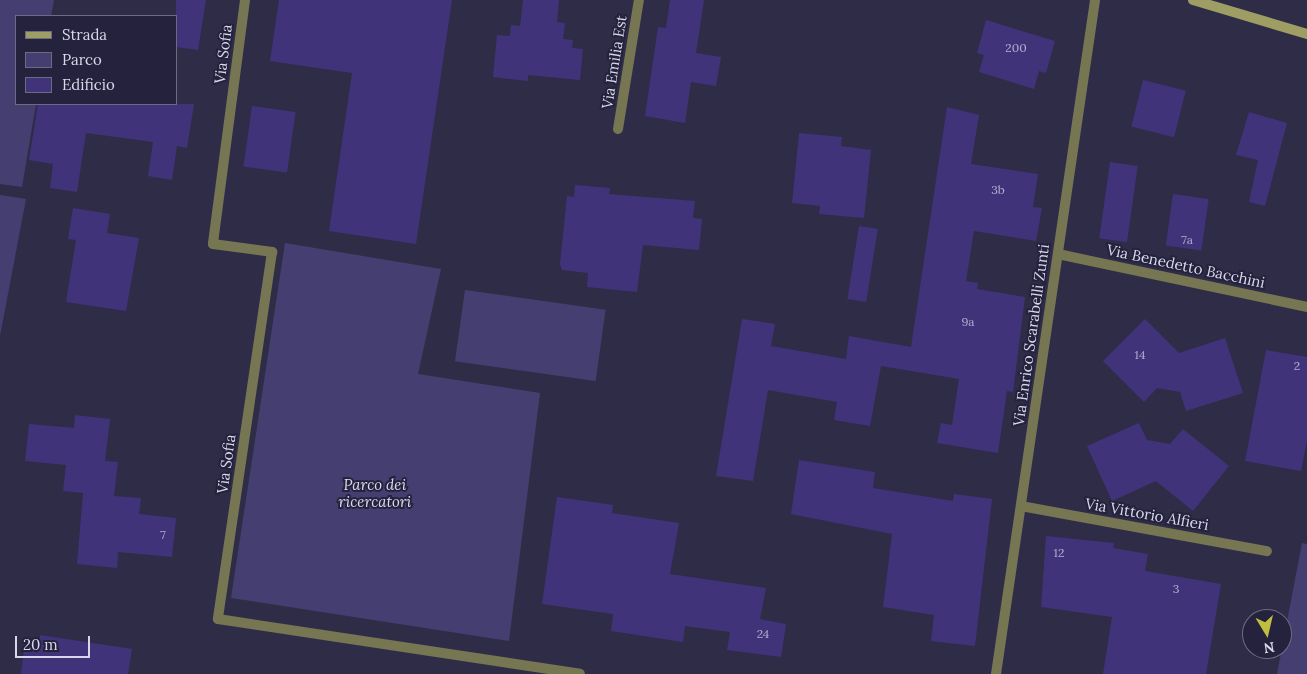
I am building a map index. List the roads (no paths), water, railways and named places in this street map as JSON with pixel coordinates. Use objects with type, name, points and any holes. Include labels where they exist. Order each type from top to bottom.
[{"type":"main road","points":[[1193,0],[1307,34]]},
{"type":"street","name":"Via Sofia","points":[[246,0],[213,244],[272,252],[218,620],[580,674]]},
{"type":"street","name":"Via Emilia Est","points":[[618,129],[639,0]]},
{"type":"street","name":"Via Enrico Scarabelli Zunti","points":[[996,674],[1095,0]]},
{"type":"street","name":"Via Benedetto Bacchini","points":[[1058,254],[1307,307]]},
{"type":"street","name":"Via Vittorio Alfieri","points":[[1021,506],[1268,551]]},
{"type":"park label","name":"Parco dei ricercatori","points":[[375,492]]}]
